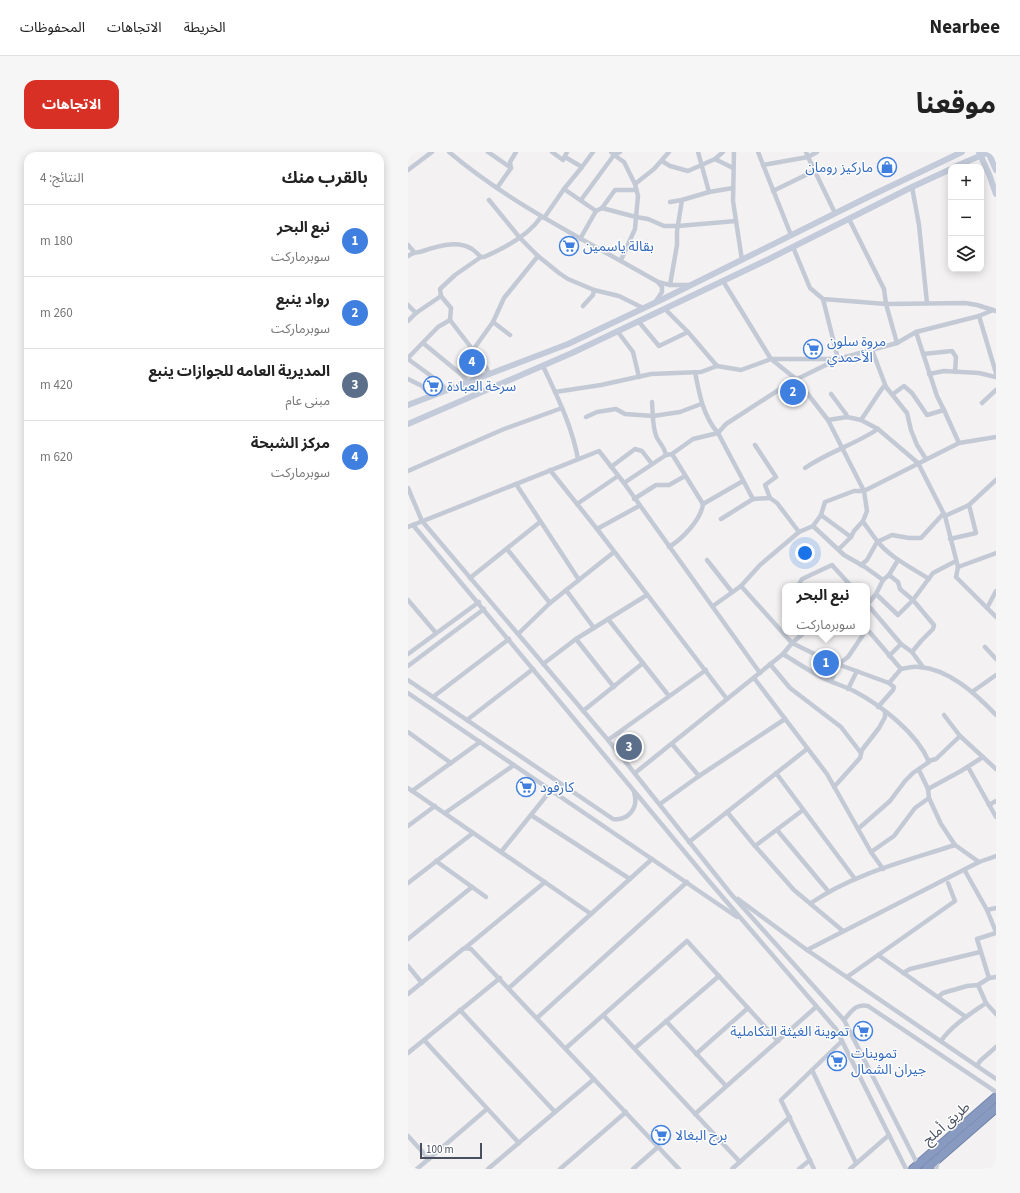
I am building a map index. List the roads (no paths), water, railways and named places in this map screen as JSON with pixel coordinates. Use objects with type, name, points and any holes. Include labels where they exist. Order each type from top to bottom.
[{"type":"highway","name":"طريق أملج","points":[[916,1167],[996,1097]]},
{"type":"highway","name":"طريق أملج","points":[[926,1169],[996,1108]]},
{"type":"street","points":[[408,170],[432,152]]},
{"type":"street","points":[[449,152],[471,170],[543,218],[621,260],[658,282],[670,285],[692,285]]},
{"type":"street","points":[[488,152],[511,168]]},
{"type":"street","points":[[497,188],[511,168],[510,162],[516,152]]},
{"type":"street","points":[[552,152],[563,160],[566,154],[582,167]]},
{"type":"street","points":[[489,374],[486,367],[450,320],[451,308],[441,296],[440,289],[455,275],[481,257],[499,251],[520,238],[543,218],[593,152]]},
{"type":"street","points":[[581,200],[613,153],[620,152]]},
{"type":"street","points":[[635,184],[654,169],[669,152]]},
{"type":"street","points":[[698,152],[709,192]]},
{"type":"street","points":[[662,161],[670,166],[688,171],[715,159],[723,152]]},
{"type":"street","points":[[734,152],[733,201],[742,260]]},
{"type":"street","points":[[758,152],[791,235]]},
{"type":"street","points":[[763,165],[817,152]]},
{"type":"street","points":[[408,405],[568,344],[692,285],[835,213],[962,152]]},
{"type":"street","points":[[960,164],[980,153],[988,152],[996,170]]},
{"type":"street","points":[[613,153],[624,162],[635,184],[638,196],[635,229],[621,260]]},
{"type":"street","points":[[980,153],[996,194]]},
{"type":"street","points":[[807,155],[835,213]]},
{"type":"street","points":[[715,159],[734,168]]},
{"type":"street","points":[[408,424],[618,332],[948,169]]},
{"type":"street","points":[[773,191],[814,171]]},
{"type":"street","points":[[912,187],[919,225],[926,303]]},
{"type":"street","points":[[670,202],[709,192],[733,188]]},
{"type":"street","points":[[564,189],[596,211]]},
{"type":"street","points":[[580,239],[596,211],[602,208],[615,190],[636,190]]},
{"type":"street","points":[[489,200],[520,238],[538,256],[559,273],[568,279],[594,290],[618,296],[643,308]]},
{"type":"street","points":[[670,285],[674,267],[682,200]]},
{"type":"street","points":[[602,208],[648,219],[664,226],[736,221]]},
{"type":"street","points":[[849,219],[884,288],[886,304],[897,343]]},
{"type":"street","points":[[408,256],[414,252],[436,246],[460,244],[472,249],[481,257]]},
{"type":"street","points":[[408,245],[414,252]]},
{"type":"street","points":[[793,247],[810,288],[823,299],[886,304],[965,303],[994,310]]},
{"type":"street","points":[[473,350],[493,322],[504,298],[538,256]]},
{"type":"street","points":[[723,281],[771,359],[796,379],[828,420],[864,491],[867,512],[863,522],[839,549]]},
{"type":"street","points":[[654,303],[660,298],[662,292],[662,287],[658,282]]},
{"type":"street","points":[[583,306],[593,295],[594,290]]},
{"type":"street","points":[[408,321],[416,313],[441,296]]},
{"type":"street","points":[[823,299],[838,359]]},
{"type":"street","points":[[408,305],[416,313]]},
{"type":"street","points":[[665,309],[688,332],[717,366]]},
{"type":"street","points":[[624,483],[666,455],[672,454],[693,439],[718,433],[726,424],[796,379],[838,359],[897,343],[916,332],[979,316],[994,310]]},
{"type":"street","points":[[979,316],[995,363],[996,373]]},
{"type":"street","points":[[447,390],[438,381],[408,359],[438,327],[450,320]]},
{"type":"street","points":[[493,322],[510,335]]},
{"type":"street","points":[[639,322],[659,346],[688,332]]},
{"type":"street","points":[[618,332],[632,352],[639,377]]},
{"type":"street","points":[[916,332],[937,396],[959,443]]},
{"type":"street","points":[[423,343],[462,375],[468,382]]},
{"type":"street","points":[[872,350],[885,385],[907,413],[911,430],[917,445],[926,459]]},
{"type":"street","points":[[923,354],[952,351],[956,357],[954,372]]},
{"type":"street","points":[[555,392],[651,374],[701,372],[717,366],[741,370],[771,359],[838,359]]},
{"type":"street","points":[[543,366],[574,439],[578,459]]},
{"type":"street","points":[[929,374],[944,371],[979,373],[996,377]]},
{"type":"street","points":[[695,372],[701,395],[701,404],[753,499]]},
{"type":"street","points":[[408,379],[422,386],[431,396]]},
{"type":"street","points":[[861,420],[885,385]]},
{"type":"street","points":[[893,394],[904,386],[912,393],[927,416],[944,410]]},
{"type":"street","points":[[982,403],[996,390]]},
{"type":"street","points":[[831,394],[847,417]]},
{"type":"street","points":[[652,402],[657,438],[665,447],[666,455]]},
{"type":"street","points":[[586,417],[597,412],[616,409],[625,414],[653,416],[680,412],[701,404]]},
{"type":"street","points":[[408,471],[504,429],[562,408]]},
{"type":"street","points":[[828,420],[847,417],[861,420],[878,429],[918,463],[944,515],[958,567],[956,577],[996,617]]},
{"type":"street","points":[[804,468],[819,458],[865,438],[878,429]]},
{"type":"street","points":[[712,606],[741,586],[760,566],[798,532],[813,526],[821,515],[825,502],[854,490],[864,491],[959,443],[996,436]]},
{"type":"street","points":[[755,445],[776,477],[765,485],[770,498]]},
{"type":"street","points":[[611,467],[636,449],[642,451],[652,464]]},
{"type":"street","points":[[408,527],[600,451],[760,673]]},
{"type":"street","points":[[669,547],[676,543],[702,512],[703,504],[672,454]]},
{"type":"street","points":[[550,470],[727,699]]},
{"type":"street","points":[[577,504],[618,476]]},
{"type":"street","points":[[634,499],[656,485],[669,485],[685,476]]},
{"type":"street","points":[[861,565],[867,560],[877,542],[892,535],[909,538],[921,538],[944,515],[969,505],[996,480]]},
{"type":"street","points":[[703,504],[743,481]]},
{"type":"street","points":[[516,484],[579,580]]},
{"type":"street","points":[[408,488],[422,521],[608,740],[731,894],[844,1020],[916,1167]]},
{"type":"street","points":[[720,519],[753,499],[770,498],[778,503],[798,532]]},
{"type":"street","points":[[950,539],[976,533],[969,505]]},
{"type":"street","points":[[597,529],[639,506]]},
{"type":"street","points":[[821,515],[851,537]]},
{"type":"street","points":[[470,578],[540,522]]},
{"type":"street","points":[[863,522],[877,542],[898,560],[929,580]]},
{"type":"street","points":[[414,525],[743,921],[836,1029],[906,1169]]},
{"type":"street","points":[[813,526],[844,555],[866,567],[883,580]]},
{"type":"street","points":[[507,548],[550,603]]},
{"type":"street","points":[[518,634],[550,603],[614,552]]},
{"type":"street","points":[[958,567],[996,554]]},
{"type":"street","points":[[707,560],[732,592]]},
{"type":"street","points":[[870,601],[898,560]]},
{"type":"street","points":[[876,594],[898,615],[913,600],[933,573],[956,561]]},
{"type":"street","points":[[800,583],[802,579],[832,565],[848,583]]},
{"type":"street","points":[[889,575],[898,582],[900,589],[913,600],[934,625],[933,629],[912,652]]},
{"type":"street","points":[[741,586],[782,633]]},
{"type":"street","points":[[566,590],[594,628]]},
{"type":"street","points":[[986,608],[996,591]]},
{"type":"street","points":[[543,664],[576,639],[647,595]]},
{"type":"street","points":[[408,600],[436,633]]},
{"type":"street","points":[[408,654],[479,602]]},
{"type":"street","points":[[870,608],[901,644],[912,652],[923,668]]},
{"type":"street","points":[[408,666],[484,609]]},
{"type":"street","points":[[608,619],[669,696]]},
{"type":"street","points":[[870,633],[901,669]]},
{"type":"street","points":[[784,635],[792,644],[889,683],[894,687],[893,690],[878,707]]},
{"type":"street","points":[[635,773],[783,654],[802,635]]},
{"type":"street","points":[[831,681],[839,664],[848,657],[863,635]]},
{"type":"street","points":[[433,697],[509,639]]},
{"type":"street","points":[[576,639],[614,687]]},
{"type":"street","points":[[889,656],[901,644]]},
{"type":"street","points":[[985,647],[996,659]]},
{"type":"street","points":[[783,654],[848,689],[885,712],[914,737],[928,761]]},
{"type":"street","points":[[583,711],[643,663]]},
{"type":"street","points":[[770,664],[790,688],[842,727],[861,753]]},
{"type":"street","points":[[889,683],[901,669],[918,666],[942,672],[978,696],[996,715]]},
{"type":"street","points":[[467,720],[534,669]]},
{"type":"street","points":[[608,740],[706,670]]},
{"type":"street","points":[[848,689],[857,671]]},
{"type":"street","points":[[972,692],[996,675]]},
{"type":"street","points":[[754,678],[827,774],[871,852],[883,869]]},
{"type":"street","points":[[408,680],[613,819],[624,818],[634,809],[636,797],[634,790]]},
{"type":"street","points":[[408,693],[743,921]]},
{"type":"street","points":[[834,787],[860,758],[861,753],[879,728],[885,716],[885,712]]},
{"type":"street","points":[[944,715],[960,736],[996,769]]},
{"type":"street","points":[[660,804],[699,776],[785,719]]},
{"type":"street","points":[[408,732],[451,763]]},
{"type":"street","points":[[858,829],[890,801],[913,773],[929,762],[928,761],[936,759],[960,736]]},
{"type":"street","points":[[480,742],[451,763],[410,789],[591,914]]},
{"type":"street","points":[[672,744],[699,776]]},
{"type":"street","points":[[689,842],[807,749]]},
{"type":"street","points":[[928,790],[984,757]]},
{"type":"street","points":[[445,813],[514,765]]},
{"type":"street","points":[[968,767],[996,817]]},
{"type":"street","points":[[919,770],[928,790],[929,798],[941,824],[955,845],[979,862]]},
{"type":"street","points":[[776,773],[855,879]]},
{"type":"street","points":[[501,852],[551,790]]},
{"type":"street","points":[[871,852],[894,836],[916,808],[929,798]]},
{"type":"street","points":[[989,805],[996,802]]},
{"type":"street","points":[[408,826],[435,806]]},
{"type":"street","points":[[755,846],[803,810]]},
{"type":"street","points":[[727,812],[794,890],[843,931]]},
{"type":"street","points":[[531,815],[630,879]]},
{"type":"street","points":[[777,830],[828,891]]},
{"type":"street","points":[[408,883],[473,833]]},
{"type":"street","points":[[811,903],[828,891],[855,879],[955,845]]},
{"type":"street","points":[[807,950],[965,871],[979,862],[996,856]]},
{"type":"street","points":[[509,988],[652,859]]},
{"type":"street","points":[[436,861],[486,897]]},
{"type":"street","points":[[965,871],[987,910],[996,933],[977,939],[989,978]]},
{"type":"street","points":[[408,994],[545,882]]},
{"type":"street","points":[[537,1018],[687,882]]},
{"type":"street","points":[[847,977],[955,901],[948,883]]},
{"type":"street","points":[[408,939],[472,887]]},
{"type":"street","points":[[731,894],[807,950],[996,1079]]},
{"type":"street","points":[[987,910],[996,908]]},
{"type":"street","points":[[566,1048],[604,1016],[687,941],[778,1040]]},
{"type":"street","points":[[463,949],[469,948],[474,951],[679,1169]]},
{"type":"street","points":[[903,973],[910,968],[980,952]]},
{"type":"street","points":[[878,955],[966,1017]]},
{"type":"street","points":[[408,966],[422,983]]},
{"type":"street","points":[[635,1048],[719,976]]},
{"type":"street","points":[[938,997],[943,993],[967,986],[978,985],[989,978],[996,977]]},
{"type":"street","points":[[408,1053],[500,978]]},
{"type":"street","points":[[978,985],[986,1003],[996,1014]]},
{"type":"street","points":[[941,1042],[944,1036],[966,1017],[986,1003]]},
{"type":"street","points":[[844,1020],[858,1005],[863,1004],[868,1006],[996,1092]]},
{"type":"street","points":[[695,1114],[816,1007]]},
{"type":"street","points":[[696,1054],[748,1008]]},
{"type":"street","points":[[460,1010],[555,1112]]},
{"type":"street","points":[[604,1016],[740,1162]]},
{"type":"street","points":[[666,1021],[726,1086]]},
{"type":"street","points":[[424,1040],[519,1143]]},
{"type":"street","points":[[814,1169],[781,1100],[842,1041]]},
{"type":"street","points":[[977,1066],[980,1061],[996,1047]]},
{"type":"street","points":[[850,1058],[861,1053]]},
{"type":"street","points":[[812,1070],[856,1163]]},
{"type":"street","points":[[488,1169],[594,1078]]},
{"type":"street","points":[[417,1169],[487,1109]]},
{"type":"street","points":[[560,1169],[626,1112]]},
{"type":"street","points":[[732,1169],[790,1117]]},
{"type":"street","points":[[850,1169],[889,1135]]},
{"type":"street","points":[[408,1136],[428,1159]]},
{"type":"street","points":[[633,1169],[658,1147]]},
{"type":"street","points":[[936,1169],[938,1158]]},
{"type":"street","points":[[799,1169],[810,1160]]},
{"type":"place","name":"ماركيز رومان","points":[[887,167]]},
{"type":"place","name":"بقالة ياسمين","points":[[569,246]]},
{"type":"place","name":"مروة سلون الأحمدي","points":[[813,349]]},
{"type":"place","name":"مركز الشبحة","points":[[472,362]]},
{"type":"place","name":"سرخة العبادة","points":[[433,386]]},
{"type":"place","name":"رواد ينبع","points":[[793,392]]},
{"type":"place","name":"نبع البحر","points":[[826,663]]},
{"type":"place","name":"المديرية العامه للجوازات ينبع","points":[[629,747]]},
{"type":"place","name":"كارفود","points":[[526,787]]},
{"type":"place","name":"تموينة الغيثة التكاملية","points":[[863,1031]]},
{"type":"place","name":"تموينات جيران الشمال","points":[[837,1061]]},
{"type":"place","name":"برج البغالا","points":[[661,1135]]}]
